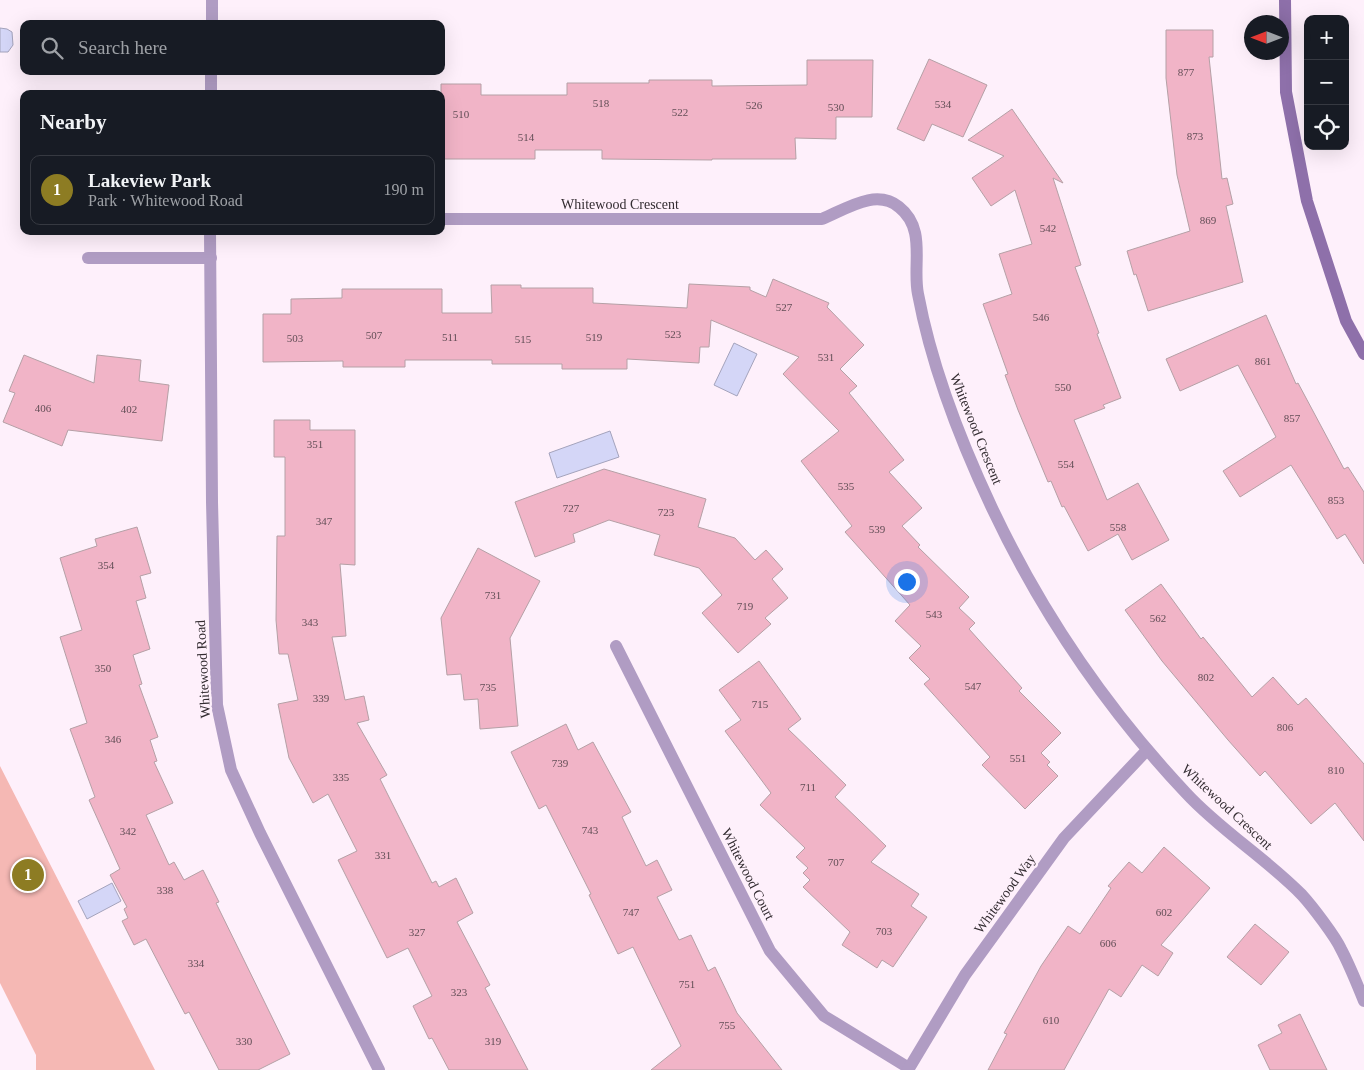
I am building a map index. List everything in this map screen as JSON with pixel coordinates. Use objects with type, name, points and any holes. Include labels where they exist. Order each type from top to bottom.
[{"type":"street","points":[[212,0],[212,20]]},
{"type":"street","points":[[1285,0],[1286,92],[1307,201],[1346,321],[1364,354]]},
{"type":"street","points":[[211,75],[211,90]]},
{"type":"street","name":"Whitewood Crescent","points":[[445,219],[822,219],[853,204],[865,201],[888,200],[897,206],[906,214],[914,227],[918,262],[916,284],[924,330],[948,407],[1012,551],[1095,683],[1146,750],[1188,795],[1302,896],[1340,946],[1364,1001]]},
{"type":"street","name":"Whitewood Road","points":[[210,235],[212,502],[217,705],[231,770],[260,833],[379,1070]]},
{"type":"street","points":[[88,258],[210,258]]},
{"type":"street","name":"Whitewood Court","points":[[616,646],[770,951],[824,1016],[908,1069]]},
{"type":"street","name":"Whitewood Way","points":[[908,1069],[965,975],[1064,838],[1146,750]]},
{"type":"shaded area","points":[[0,766],[155,1070],[36,1070],[36,1055],[0,983]]},
{"type":"water","points":[[0,28],[12,32],[13,45],[8,52],[0,52]]},
{"type":"water","points":[[734,343],[757,354],[737,396],[714,385]]},
{"type":"water","points":[[610,431],[619,457],[557,478],[549,453]]},
{"type":"water","points":[[112,883],[121,901],[87,919],[78,901]]},
{"type":"building","points":[[1166,30],[1213,30],[1213,57],[1209,57],[1222,179],[1227,178],[1233,204],[1226,206],[1243,282],[1148,311],[1127,251],[1190,231],[1177,175],[1166,78]]},
{"type":"building","points":[[929,59],[987,85],[963,137],[932,124],[924,141],[897,129]]},
{"type":"building","points":[[807,60],[873,60],[872,117],[836,117],[836,139],[795,138],[796,159],[602,159],[602,150],[535,150],[535,159],[445,159],[445,90],[441,90],[441,84],[481,84],[481,95],[567,95],[567,83],[649,83],[649,80],[712,80],[712,86],[807,85]]},
{"type":"building","points":[[1012,109],[1063,183],[1053,178],[1081,265],[1075,267],[1121,398],[1103,405],[1105,408],[1074,420],[1107,500],[1138,483],[1169,540],[1132,560],[1118,534],[1088,551],[1064,506],[1062,507],[1051,481],[1048,482],[1018,410],[1005,375],[1008,374],[983,304],[1012,294],[999,254],[1032,244],[1015,190],[991,206],[972,178],[1004,156],[968,140]]},
{"type":"building","points":[[773,279],[829,303],[827,307],[864,345],[840,369],[857,386],[849,393],[904,460],[889,472],[922,508],[902,526],[920,545],[918,547],[969,597],[959,608],[975,623],[969,629],[1022,688],[1019,691],[1061,733],[1041,753],[1050,762],[1047,765],[1058,776],[1025,809],[982,765],[990,757],[924,684],[930,679],[909,658],[921,646],[895,621],[910,605],[845,532],[852,526],[801,461],[839,431],[783,374],[799,357],[711,320],[709,347],[700,347],[699,363],[627,359],[627,369],[562,369],[562,364],[492,364],[492,360],[405,360],[405,367],[343,367],[343,361],[263,362],[263,314],[291,314],[291,299],[342,298],[342,289],[442,289],[442,313],[492,313],[491,285],[521,285],[521,288],[593,288],[593,303],[687,308],[689,284],[750,287],[750,290],[766,297]]},
{"type":"building","points":[[1266,315],[1296,384],[1298,383],[1344,469],[1348,467],[1364,492],[1364,564],[1345,534],[1337,539],[1291,465],[1240,497],[1223,471],[1276,437],[1238,365],[1180,391],[1166,359]]},
{"type":"building","points":[[24,355],[94,383],[97,355],[141,360],[139,381],[169,385],[162,441],[68,430],[62,446],[3,422],[15,393],[9,391]]},
{"type":"building","points":[[274,420],[310,420],[310,430],[355,430],[355,565],[340,564],[346,636],[332,637],[345,700],[364,696],[369,720],[357,723],[387,775],[380,779],[432,883],[436,881],[439,887],[456,878],[473,913],[457,922],[490,985],[485,988],[528,1070],[449,1070],[432,1038],[429,1039],[413,1006],[432,996],[408,948],[387,958],[338,860],[357,851],[328,794],[313,803],[289,758],[278,704],[298,700],[288,654],[279,654],[276,620],[277,536],[285,536],[285,457],[274,457]]},
{"type":"building","points":[[604,469],[706,499],[698,527],[735,538],[755,560],[766,550],[783,569],[772,579],[788,598],[765,618],[771,624],[738,653],[702,613],[722,595],[699,568],[654,555],[660,535],[609,520],[573,534],[575,542],[535,557],[515,502]]},
{"type":"building","points":[[137,527],[151,573],[140,576],[146,598],[136,601],[150,649],[133,655],[142,684],[139,685],[158,737],[150,740],[157,761],[154,762],[173,803],[146,815],[169,865],[174,862],[184,880],[203,870],[219,902],[216,903],[290,1054],[258,1070],[219,1070],[189,1012],[185,1014],[146,939],[134,945],[122,921],[128,918],[124,909],[127,907],[110,875],[120,869],[89,800],[95,797],[70,729],[87,723],[60,637],[82,630],[60,558],[97,546],[95,539]]},
{"type":"building","points":[[478,548],[540,581],[510,638],[518,726],[480,729],[478,699],[464,700],[461,674],[447,675],[441,618]]},
{"type":"building","points":[[1161,584],[1201,639],[1203,637],[1252,697],[1273,677],[1298,705],[1306,698],[1364,764],[1364,841],[1335,803],[1311,824],[1265,771],[1260,776],[1162,661],[1125,610]]},
{"type":"building","points":[[759,661],[801,719],[788,729],[846,785],[835,797],[886,846],[871,862],[919,894],[911,906],[927,917],[893,967],[882,960],[877,968],[842,945],[850,932],[803,887],[810,880],[803,873],[808,868],[796,857],[805,848],[760,805],[771,793],[725,731],[741,720],[719,690]]},
{"type":"building","points":[[566,724],[578,750],[593,742],[631,812],[622,817],[646,866],[657,860],[672,890],[657,897],[679,940],[691,935],[708,971],[715,967],[737,1013],[782,1070],[651,1070],[681,1046],[633,947],[618,954],[589,895],[591,894],[546,805],[539,809],[511,752]]},
{"type":"building","points":[[1164,847],[1210,888],[1161,945],[1173,953],[1158,976],[1142,965],[1121,997],[1109,989],[1064,1070],[988,1070],[1007,1034],[1004,1033],[1041,966],[1068,926],[1080,934],[1111,888],[1108,886],[1129,862],[1142,873]]},
{"type":"building","points":[[1255,924],[1289,952],[1261,985],[1227,957]]},
{"type":"building","points":[[1300,1014],[1327,1070],[1270,1070],[1258,1045],[1282,1033],[1278,1025]]},
{"type":"place","name":"Lakeview Park","points":[[28,875]]}]
